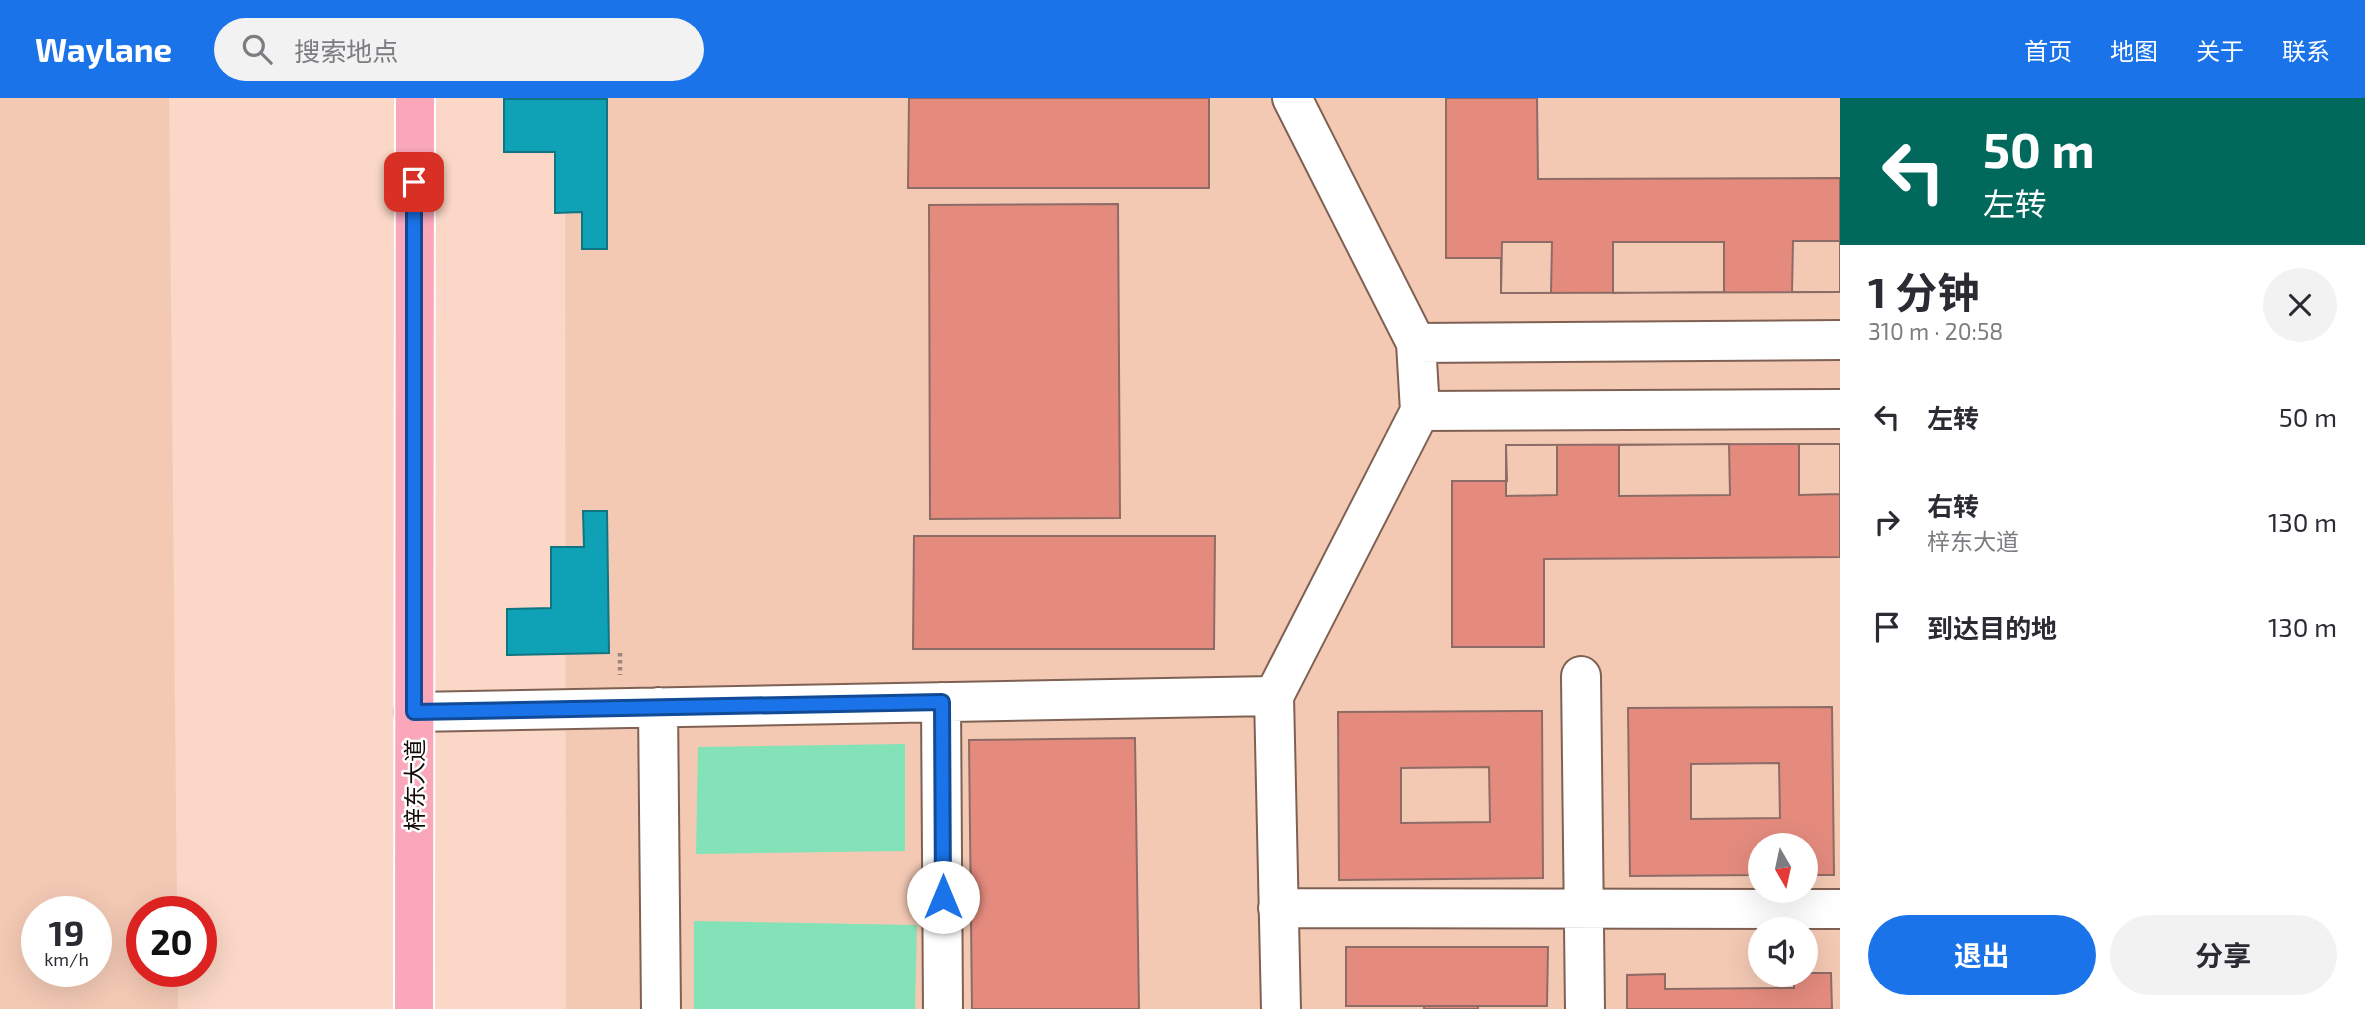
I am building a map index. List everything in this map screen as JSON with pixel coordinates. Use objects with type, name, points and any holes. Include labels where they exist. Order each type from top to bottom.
[{"type":"main road","name":"梓东大道","points":[[414,1009],[415,98]]},
{"type":"lane","points":[[1281,1009],[1274,696],[1420,411],[1416,343],[1292,98]]},
{"type":"lane","points":[[1416,343],[1840,340]]},
{"type":"lane","points":[[1420,411],[1840,409]]},
{"type":"lane","points":[[1581,676],[1585,1009]]},
{"type":"lane","points":[[414,712],[1274,696]]},
{"type":"lane","points":[[942,702],[943,1009]]},
{"type":"lane","points":[[658,707],[661,1009]]},
{"type":"lane","points":[[1278,908],[1840,909]]},
{"type":"shaded area","points":[[0,98],[169,98],[177,896],[126,896],[126,987],[178,987],[178,1009],[0,1009]]},
{"type":"shaded area","points":[[565,98],[1840,98],[1840,1009],[566,1009]]},
{"type":"green space","points":[[905,744],[905,851],[696,854],[698,747]]},
{"type":"green space","points":[[694,921],[917,925],[915,1009],[694,1009]]},
{"type":"water","points":[[504,99],[607,99],[607,249],[582,249],[582,212],[555,213],[555,152],[504,152]]},
{"type":"water","points":[[583,511],[607,511],[609,653],[507,655],[507,609],[551,608],[551,547],[584,547]]},
{"type":"building","points":[[909,98],[1209,98],[1209,188],[908,188]]},
{"type":"building","points":[[1446,98],[1537,98],[1538,179],[1840,178],[1840,292],[1501,293],[1501,258],[1446,258]]},
{"type":"building","points":[[1118,204],[1120,518],[930,519],[929,205]]},
{"type":"building","points":[[1793,241],[1840,241],[1840,292],[1792,292]]},
{"type":"building","points":[[1502,242],[1552,242],[1551,293],[1501,293]]},
{"type":"building","points":[[1613,242],[1724,242],[1724,292],[1613,293]]},
{"type":"building","points":[[1729,444],[1730,495],[1619,496],[1619,445]]},
{"type":"building","points":[[1799,444],[1840,444],[1840,494],[1799,495]]},
{"type":"building","points":[[1840,444],[1840,557],[1544,559],[1544,647],[1452,647],[1452,481],[1507,481],[1506,445]]},
{"type":"building","points":[[1506,445],[1557,445],[1557,495],[1506,496]]},
{"type":"building","points":[[914,536],[1215,536],[1214,649],[913,649]]},
{"type":"building","points":[[1832,707],[1834,875],[1818,875],[1818,833],[1748,833],[1748,875],[1630,876],[1628,708]],"holes":[[[1779,763],[1780,818],[1691,819],[1691,764]]]},
{"type":"building","points":[[1542,711],[1543,878],[1339,880],[1338,712]],"holes":[[[1489,767],[1490,822],[1401,823],[1401,768]]]},
{"type":"building","points":[[1135,738],[1139,1009],[972,1009],[969,740]]},
{"type":"building","points":[[1346,947],[1548,947],[1547,1006],[1346,1006]]},
{"type":"building","points":[[1818,973],[1831,973],[1832,1009],[1627,1009],[1627,975],[1665,974],[1665,989],[1818,987]]},
{"type":"building","points":[[1424,1006],[1478,1006],[1478,1009],[1424,1009]]},
{"type":"route","points":[[414,182],[414,712],[942,702],[943,897]]}]
